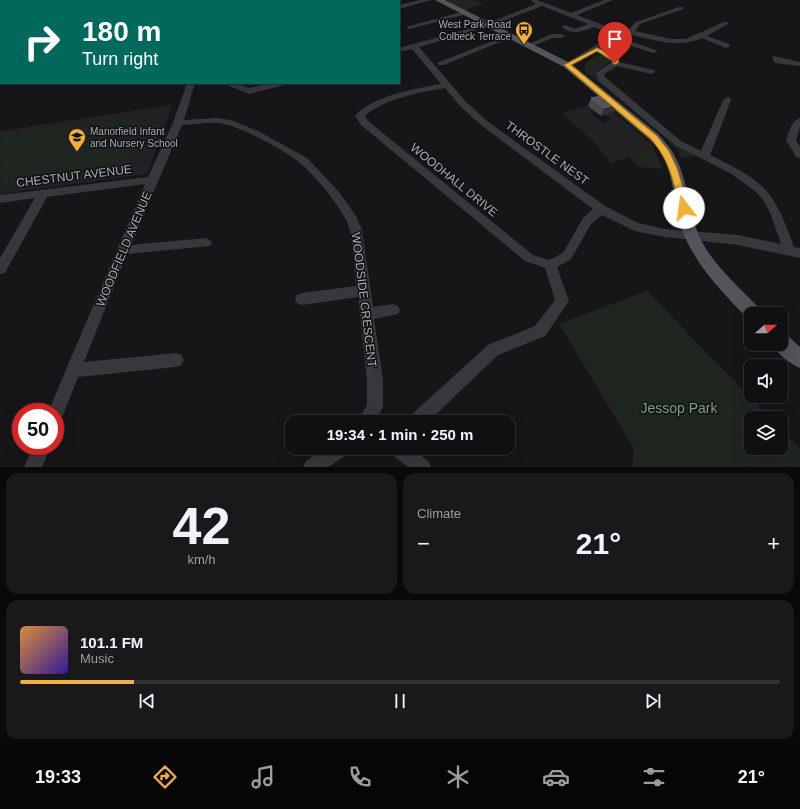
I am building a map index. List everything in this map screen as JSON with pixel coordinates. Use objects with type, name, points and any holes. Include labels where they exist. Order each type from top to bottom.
[{"type":"main road","points":[[440,0],[567,65],[654,138],[666,151],[673,168],[692,235],[711,268],[747,307]]},
{"type":"main road","points":[[788,348],[800,359]]},
{"type":"street","points":[[400,7],[428,0]]},
{"type":"street","points":[[532,0],[571,14],[615,33],[615,37],[597,49],[567,65]]},
{"type":"street","points":[[571,14],[610,0]]},
{"type":"street","points":[[400,50],[488,25],[542,4]]},
{"type":"street","points":[[630,32],[638,23],[681,8]]},
{"type":"street","points":[[409,27],[465,13]]},
{"type":"street","points":[[607,29],[617,28],[656,38],[681,42],[726,23]]},
{"type":"street","points":[[565,26],[575,31],[595,24]]},
{"type":"street","points":[[700,35],[726,46]]},
{"type":"street","points":[[441,63],[510,36]]},
{"type":"street","points":[[530,45],[552,36],[561,36]]},
{"type":"street","points":[[613,38],[654,50]]},
{"type":"street","name":"THROSTLE NEST","points":[[414,46],[463,104],[484,123],[601,209],[635,227],[665,233],[738,240],[795,252]]},
{"type":"street","points":[[597,49],[611,57],[616,61],[615,63]]},
{"type":"street","points":[[776,58],[778,61],[800,64]]},
{"type":"street","points":[[651,72],[615,63],[600,72],[602,79],[678,143],[740,175],[762,191],[774,207],[795,252]]},
{"type":"street","name":"WOODFIELD AVENUE","points":[[60,403],[152,180],[178,123],[191,84]]},
{"type":"street","points":[[229,84],[249,91],[278,84]]},
{"type":"street","name":"WOODHALL DRIVE","points":[[447,85],[428,88],[379,104],[364,110],[360,116],[364,123],[530,258],[550,265]]},
{"type":"street","points":[[704,156],[727,100]]},
{"type":"street","name":"WOODSIDE CRESCENT","points":[[178,123],[206,121],[227,122],[246,129],[303,160],[335,195],[352,219],[358,242],[374,380],[375,407],[370,415]]},
{"type":"street","points":[[800,121],[795,127],[791,140],[800,155]]},
{"type":"street","name":"CHESTNUT AVENUE","points":[[0,199],[152,180]]},
{"type":"street","points":[[0,269],[44,193]]},
{"type":"street","points":[[423,415],[493,350],[540,331],[562,301],[550,265],[567,256],[587,221],[601,209]]},
{"type":"street","points":[[123,250],[206,243]]},
{"type":"street","points":[[302,299],[363,291]]},
{"type":"street","points":[[366,314],[393,310]]},
{"type":"street","points":[[73,370],[176,360]]},
{"type":"street","points":[[33,467],[38,455]]},
{"type":"street","points":[[312,467],[331,455]]},
{"type":"street","points":[[406,455],[422,467]]},
{"type":"shaded area","name":"Manorfield Infant and Nursery School","points":[[172,105],[147,174],[0,194],[0,131]]},
{"type":"shaded area","points":[[587,106],[595,111],[590,113],[604,123],[611,120],[605,115],[614,112],[656,148],[611,163],[599,147],[562,113]]},
{"type":"green space","points":[[446,0],[476,0],[483,4],[465,10]]},
{"type":"green space","points":[[597,55],[605,56],[611,61],[598,72],[605,87],[646,120],[699,156],[681,157],[678,150],[664,137],[586,72],[584,68],[586,63]]},
{"type":"green space","name":"Manorfield Infant and Nursery School","points":[[139,115],[125,169],[0,188],[1,133]]},
{"type":"green space","points":[[653,147],[663,169],[638,167],[629,157],[644,152],[642,150]]},
{"type":"green space","name":"Jessop Park","points":[[647,291],[744,391],[744,403],[755,403],[763,411],[744,411],[744,455],[788,455],[788,436],[800,449],[800,467],[632,467],[634,449],[559,324]]},
{"type":"building","points":[[606,95],[617,104],[604,108],[591,98]]},
{"type":"place","name":"West Park Road Colbeck Terrace","points":[[524,45]]},
{"type":"place","name":"Manorfield Infant and Nursery School","points":[[77,152]]},
{"type":"route","points":[[615,63],[616,61],[611,57],[597,49],[567,65],[654,138],[666,151],[673,168],[684,208]]}]
